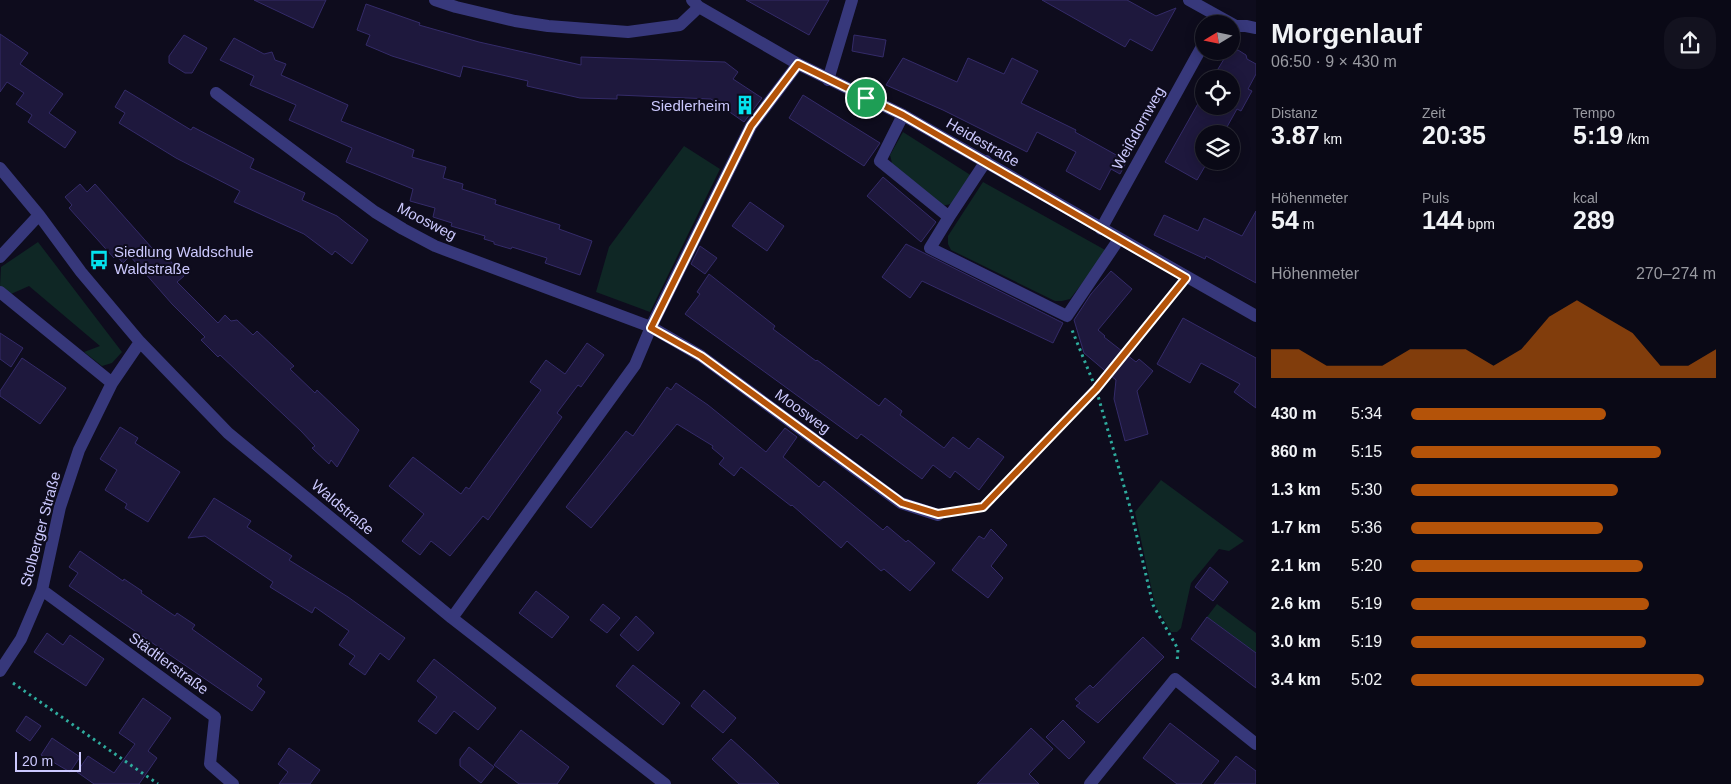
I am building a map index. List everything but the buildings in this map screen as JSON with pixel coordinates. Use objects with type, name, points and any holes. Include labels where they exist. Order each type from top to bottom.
[{"type":"street","points":[[435,0],[515,21],[578,29],[628,32],[680,25],[696,3]]},
{"type":"street","points":[[828,80],[852,0]]},
{"type":"street","points":[[1189,0],[1214,15]]},
{"type":"street","name":"Heidestraße","points":[[696,3],[798,64],[903,115],[986,161],[1118,239],[1256,316]]},
{"type":"street","points":[[1240,27],[1256,28]]},
{"type":"street","name":"Weißdornweg","points":[[1101,229],[1195,59]]},
{"type":"street","points":[[452,618],[635,366],[651,328],[751,126],[798,64]]},
{"type":"street","name":"Moosweg","points":[[216,92],[375,212],[403,229],[435,246],[651,328],[701,356],[902,503],[938,514]]},
{"type":"street","points":[[903,115],[880,161],[949,217]]},
{"type":"street","points":[[986,161],[930,248],[1067,316],[1118,239]]},
{"type":"street","name":"Waldstraße","points":[[0,168],[39,215],[81,272],[140,342],[228,433],[452,618],[665,784]]},
{"type":"street","points":[[0,257],[39,215]]},
{"type":"street","points":[[0,292],[112,383]]},
{"type":"street","name":"Stolberger Straße","points":[[4,675],[42,590],[60,507],[79,450],[112,383],[140,342]]},
{"type":"street","name":"Städtlerstraße","points":[[42,590],[215,716],[210,764],[233,784]]},
{"type":"street","points":[[1090,784],[1175,679],[1256,744]]},
{"type":"path","points":[[938,514],[983,507],[1096,389],[1186,278]]},
{"type":"path","points":[[1067,316],[1096,389],[1130,507],[1153,605],[1178,649],[1175,679]]},
{"type":"path","points":[[4,675],[158,784]]},
{"type":"green space","points":[[903,132],[972,176],[956,201],[951,204],[940,205],[893,167],[890,155]]},
{"type":"green space","points":[[684,146],[720,169],[650,312],[596,292],[609,247]]},
{"type":"green space","points":[[983,182],[1107,251],[1070,299],[1055,301],[951,250],[948,244],[948,236]]},
{"type":"green space","points":[[38,242],[122,352],[112,363],[102,366],[84,352],[100,346],[29,286],[11,294],[0,287],[1,267]]},
{"type":"green space","points":[[1161,480],[1244,541],[1229,551],[1219,549],[1191,583],[1181,628],[1177,632],[1171,632],[1155,605],[1135,512]]},
{"type":"green space","points":[[1217,604],[1256,633],[1256,654],[1207,617]]},
{"type":"place","name":"Siedlerheim","points":[[745,105]]},
{"type":"place","name":"Siedlung Waldschule Waldstraße","points":[[99,260]]},
{"type":"route","points":[[798,64],[866,98],[903,115],[986,161],[1186,278],[1096,389],[983,507],[938,514],[902,503],[701,356],[651,328],[751,126],[798,64]]}]
